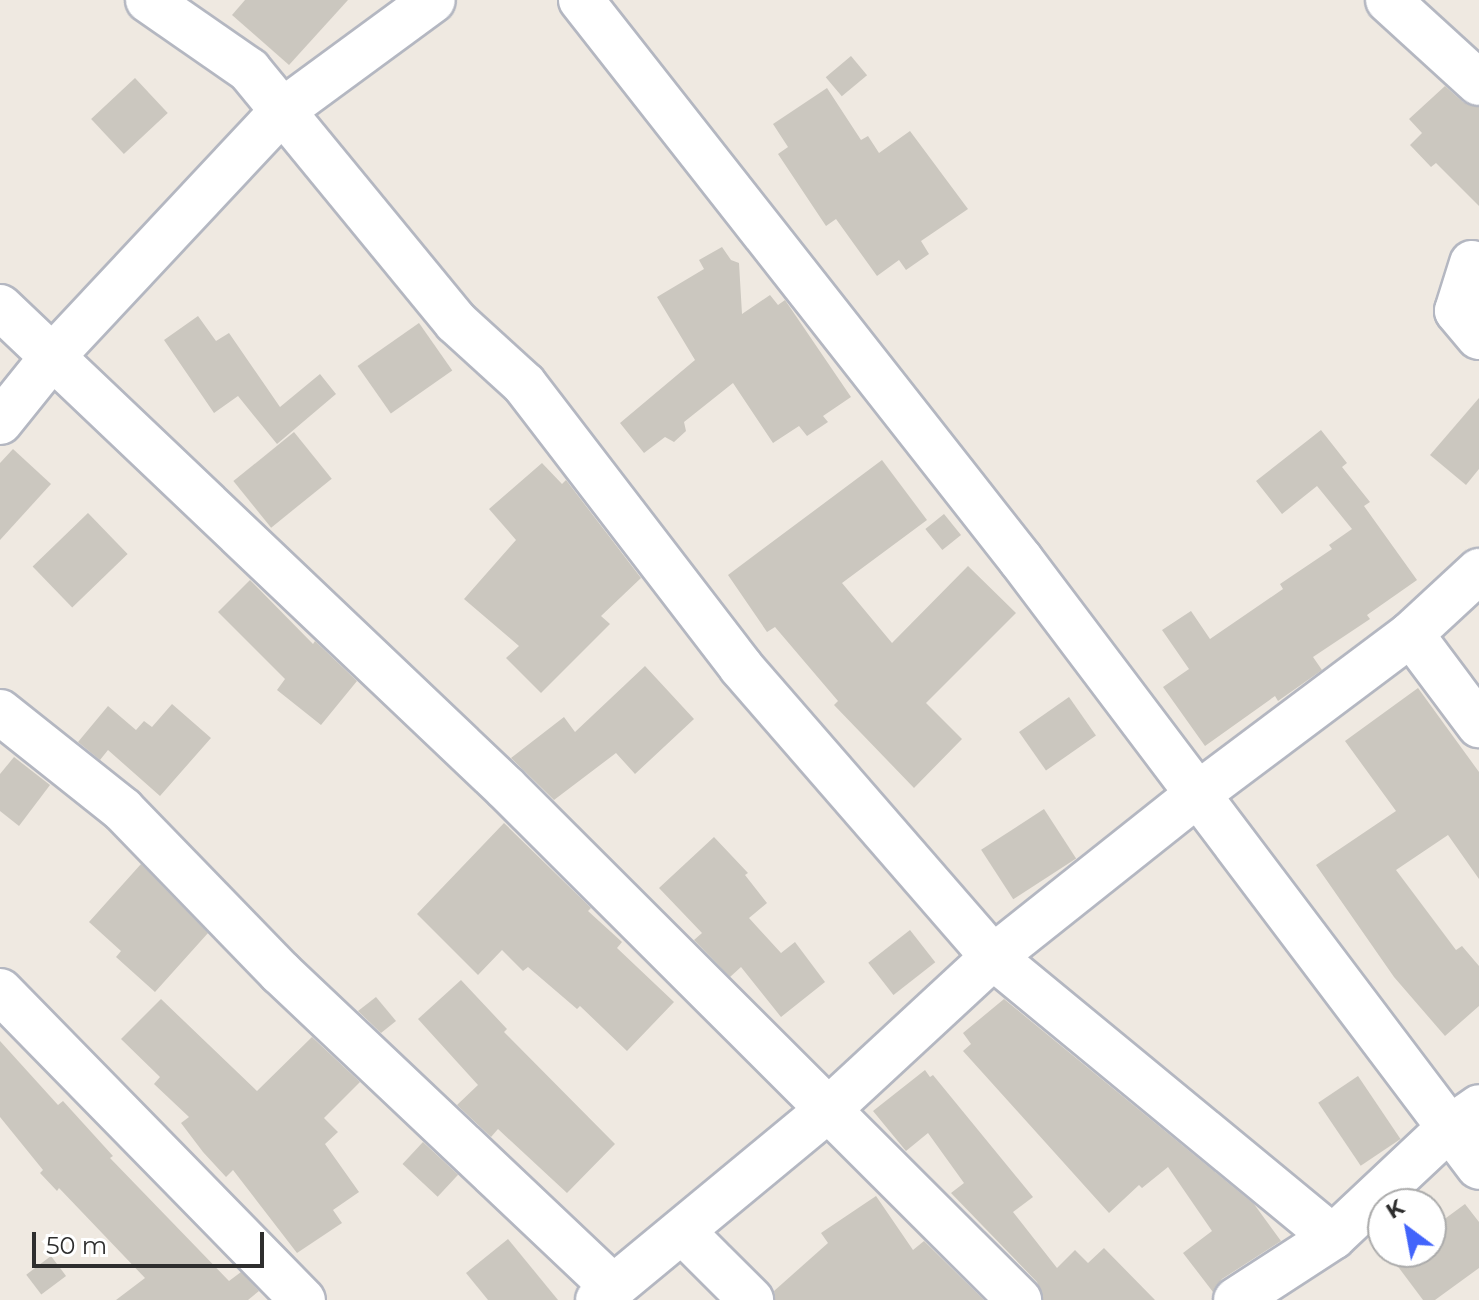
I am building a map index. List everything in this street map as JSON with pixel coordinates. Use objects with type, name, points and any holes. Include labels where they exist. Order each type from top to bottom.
[{"type":"street","points":[[148,0],[249,70],[456,322],[524,384],[741,667],[993,957],[1333,1237]]},
{"type":"street","points":[[0,422],[53,356],[282,111],[433,0]]},
{"type":"street","points":[[581,0],[1021,560],[1198,794],[1464,1118],[1479,1167]]},
{"type":"street","points":[[1388,0],[1479,83]]},
{"type":"street","points":[[1472,263],[1457,311],[1479,337]]},
{"type":"street","points":[[0,307],[506,788],[1019,1300]]},
{"type":"street","points":[[3,721],[123,810],[280,972],[606,1293],[684,1233],[828,1110],[993,957],[1198,794],[1411,634],[1479,571]]},
{"type":"street","points":[[1411,634],[1479,725]]},
{"type":"street","points":[[0,991],[303,1300]]},
{"type":"street","points":[[1236,1300],[1333,1237],[1464,1118]]},
{"type":"street","points":[[684,1233],[751,1300]]},
{"type":"building","points":[[245,0],[348,0],[289,65],[232,15]]},
{"type":"building","points":[[851,56],[867,75],[842,96],[826,77]]},
{"type":"building","points":[[135,78],[168,113],[124,154],[91,119]]},
{"type":"building","points":[[1445,86],[1463,102],[1479,107],[1479,206],[1436,163],[1431,167],[1410,145],[1422,133],[1409,119]]},
{"type":"building","points":[[827,88],[861,140],[868,136],[879,153],[910,131],[968,209],[921,241],[929,254],[906,270],[899,260],[877,276],[836,219],[826,226],[778,154],[788,147],[773,124]]},
{"type":"building","points":[[722,247],[731,260],[739,263],[742,314],[770,295],[778,305],[785,300],[851,397],[823,416],[828,422],[807,436],[799,426],[773,443],[733,383],[684,422],[686,431],[674,442],[665,437],[644,453],[620,423],[695,360],[657,297],[704,269],[699,260]]},
{"type":"building","points":[[198,316],[216,341],[229,333],[280,407],[320,374],[336,394],[277,444],[238,396],[214,413],[164,340]]},
{"type":"building","points":[[419,323],[452,371],[391,414],[358,366]]},
{"type":"building","points":[[1479,398],[1479,469],[1466,485],[1430,455]]},
{"type":"building","points":[[1321,430],[1347,463],[1342,467],[1370,502],[1364,506],[1417,580],[1367,615],[1370,619],[1313,657],[1322,670],[1278,701],[1275,696],[1205,746],[1163,687],[1189,669],[1162,630],[1191,611],[1210,639],[1283,589],[1280,584],[1332,549],[1329,545],[1352,529],[1317,486],[1282,514],[1256,481]]},
{"type":"building","points":[[294,432],[332,479],[271,528],[233,481]]},
{"type":"building","points":[[13,449],[51,484],[0,540],[0,463]]},
{"type":"building","points":[[882,460],[927,520],[842,583],[892,643],[968,566],[1016,613],[926,703],[962,739],[914,788],[834,705],[838,701],[775,627],[767,632],[728,575]]},
{"type":"building","points":[[542,463],[562,484],[566,480],[641,578],[601,616],[610,624],[541,693],[506,658],[519,646],[464,599],[516,540],[489,509]]},
{"type":"building","points":[[88,513],[128,554],[72,607],[33,566]]},
{"type":"building","points":[[944,514],[961,535],[942,550],[925,529]]},
{"type":"building","points":[[250,580],[313,644],[315,641],[357,681],[321,725],[277,690],[285,679],[218,612]]},
{"type":"building","points":[[645,666],[694,719],[635,774],[616,753],[554,800],[511,758],[564,717],[575,732]]},
{"type":"building","points":[[1418,688],[1479,772],[1479,879],[1448,835],[1396,870],[1456,950],[1462,946],[1479,966],[1479,1006],[1445,1036],[1394,977],[1316,865],[1396,811],[1345,741]]},
{"type":"building","points":[[1069,697],[1096,736],[1046,770],[1019,732]]},
{"type":"building","points":[[172,704],[211,738],[160,796],[108,750],[100,760],[78,742],[108,706],[136,730],[144,721],[152,727]]},
{"type":"building","points":[[14,757],[50,785],[19,826],[0,811],[0,774]]},
{"type":"building","points":[[1044,809],[1076,858],[1013,899],[981,850]]},
{"type":"building","points":[[504,823],[591,908],[588,911],[622,942],[617,948],[674,1002],[627,1051],[580,1006],[577,1009],[528,967],[523,971],[502,950],[478,975],[417,914]]},
{"type":"building","points":[[714,837],[748,873],[745,875],[767,903],[749,918],[781,953],[795,942],[825,982],[781,1017],[741,967],[730,977],[694,940],[702,933],[659,888]]},
{"type":"building","points":[[141,864],[208,933],[155,992],[116,957],[121,951],[89,922]]},
{"type":"building","points":[[910,930],[935,962],[893,995],[868,963]]},
{"type":"building","points":[[461,980],[507,1029],[504,1032],[615,1144],[567,1193],[498,1129],[491,1137],[457,1105],[478,1085],[418,1019]]},
{"type":"building","points":[[376,997],[396,1021],[381,1033],[358,1011]]},
{"type":"building","points":[[161,999],[257,1091],[312,1037],[360,1082],[324,1118],[338,1132],[325,1144],[359,1192],[333,1210],[342,1223],[297,1253],[233,1170],[226,1177],[203,1152],[181,1123],[189,1117],[154,1084],[160,1077],[121,1039]]},
{"type":"building","points":[[1004,999],[1254,1204],[1281,1241],[1222,1279],[1213,1292],[1183,1253],[1212,1231],[1168,1167],[1142,1188],[1139,1185],[1109,1213],[963,1051],[971,1044],[963,1033]]},
{"type":"building","points":[[0,1041],[58,1105],[63,1101],[113,1156],[110,1158],[229,1281],[241,1272],[259,1291],[248,1300],[116,1300],[145,1278],[59,1188],[57,1191],[40,1173],[43,1170],[0,1117]]},
{"type":"building","points":[[925,1070],[930,1077],[933,1075],[1033,1197],[1013,1212],[1057,1268],[1075,1250],[1088,1263],[1104,1248],[1155,1300],[1043,1300],[1037,1282],[951,1193],[964,1183],[928,1133],[906,1151],[873,1111]]},
{"type":"building","points":[[1358,1076],[1400,1139],[1361,1166],[1318,1103]]},
{"type":"building","points":[[423,1142],[458,1175],[438,1197],[403,1164]]},
{"type":"building","points":[[876,1196],[913,1250],[924,1241],[984,1300],[775,1300],[774,1291],[828,1243],[821,1233]]},
{"type":"building","points":[[1465,1204],[1479,1222],[1479,1268],[1435,1300],[1423,1300],[1399,1268],[1447,1268],[1447,1217]]},
{"type":"building","points":[[508,1239],[558,1300],[488,1300],[466,1273]]},
{"type":"building","points":[[51,1256],[66,1276],[41,1295],[26,1275]]}]
